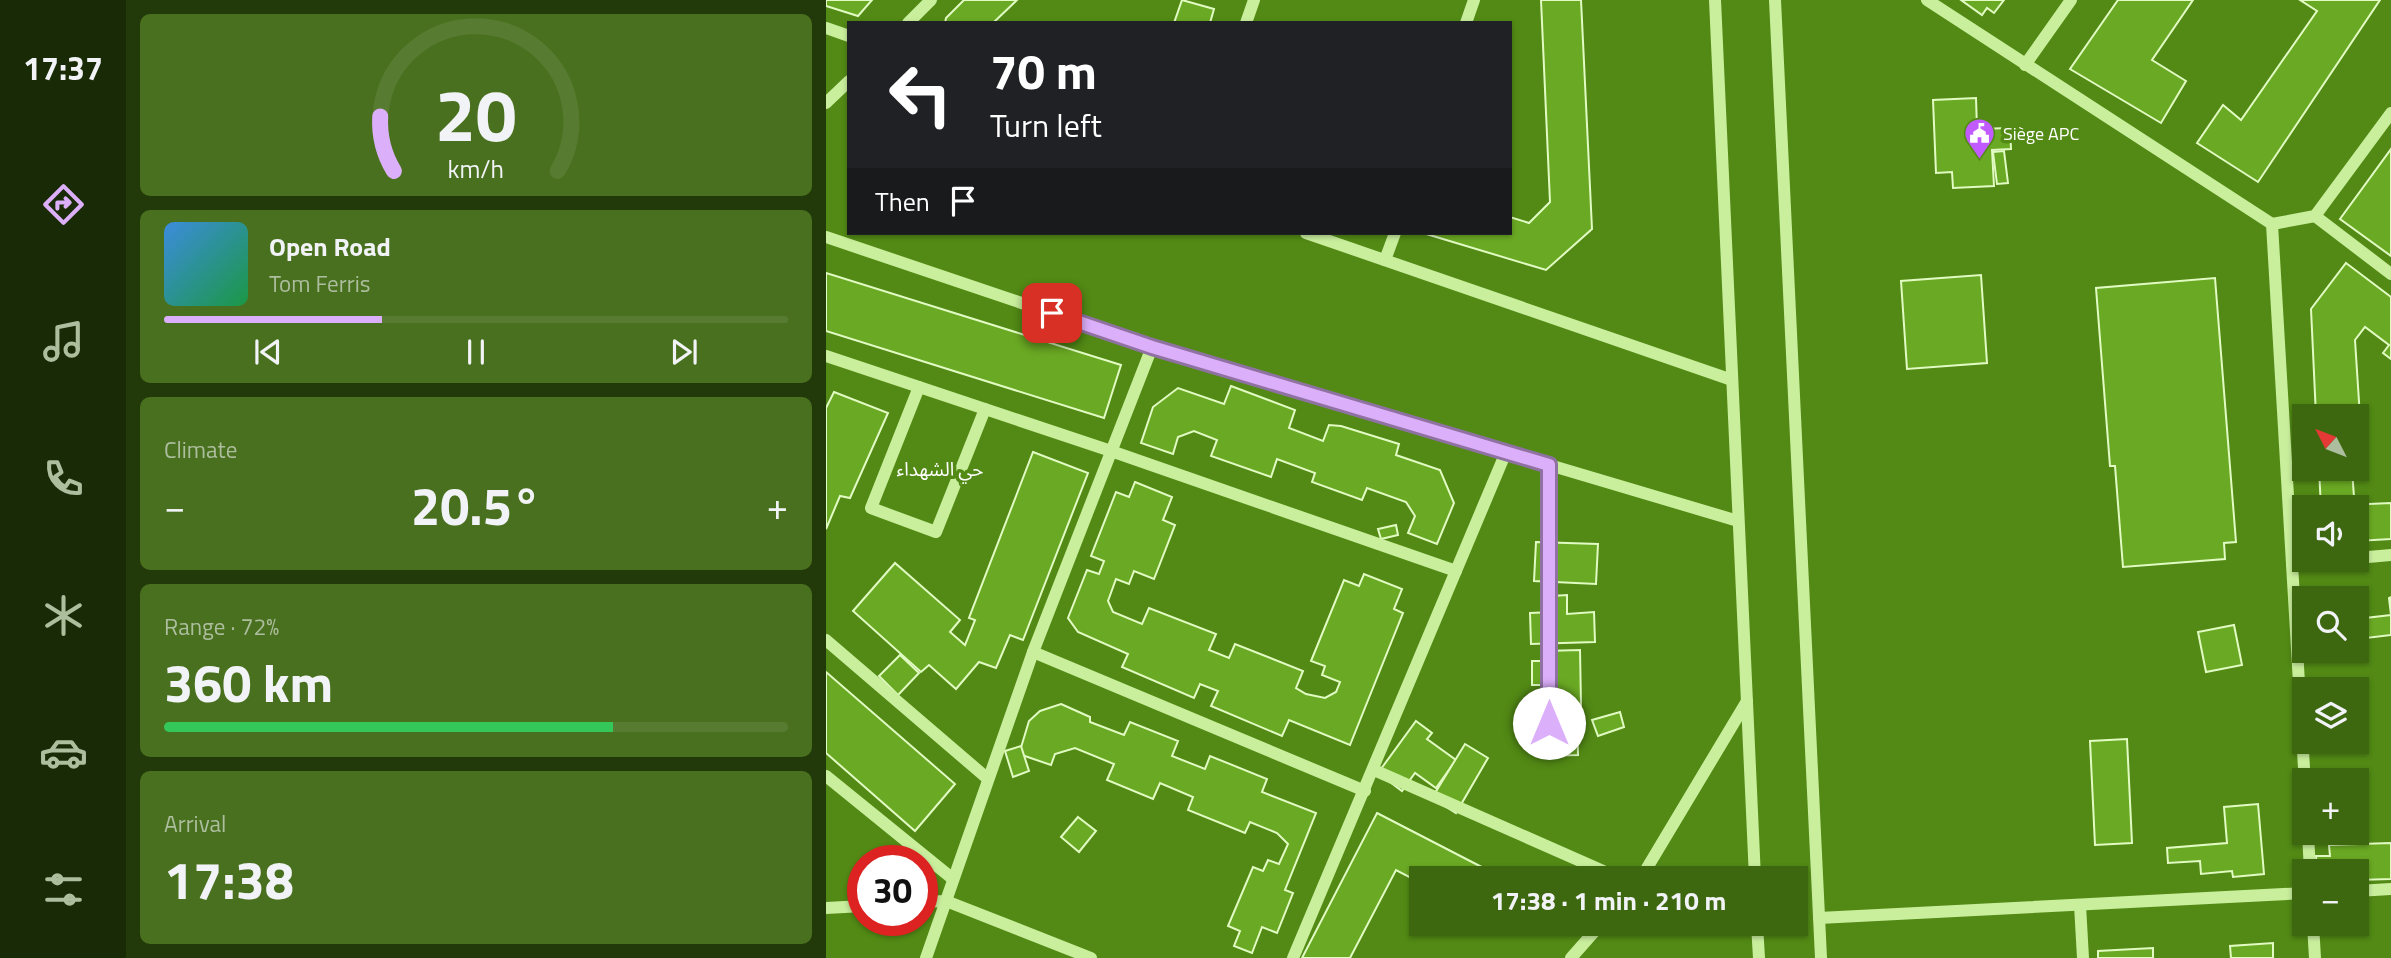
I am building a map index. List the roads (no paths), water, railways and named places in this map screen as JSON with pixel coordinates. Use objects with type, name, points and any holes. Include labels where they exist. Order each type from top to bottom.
[{"type":"street","points":[[910,21],[931,0]]},
{"type":"street","points":[[1247,21],[1254,0]]},
{"type":"street","points":[[1467,21],[1474,0]]},
{"type":"street","points":[[1715,0],[1754,866]]},
{"type":"street","points":[[1775,0],[1821,958]]},
{"type":"street","points":[[1927,0],[2272,223],[2315,216],[2391,113]]},
{"type":"street","points":[[2025,65],[2071,0]]},
{"type":"street","points":[[826,28],[847,35]]},
{"type":"street","points":[[826,103],[847,82]]},
{"type":"street","points":[[2315,216],[2391,274]]},
{"type":"street","points":[[2272,223],[2292,564]]},
{"type":"street","points":[[1312,235],[1732,380]]},
{"type":"street","points":[[1385,260],[1394,235]]},
{"type":"street","points":[[826,237],[1152,347],[1738,521]]},
{"type":"street","points":[[926,958],[1033,652],[1152,347]]},
{"type":"street","points":[[826,356],[1457,571]]},
{"type":"street","points":[[919,387],[871,508],[936,532],[985,409]]},
{"type":"street","points":[[1293,958],[1506,452]]},
{"type":"street","points":[[1549,465],[1549,723]]},
{"type":"street","points":[[2369,557],[2391,555]]},
{"type":"street","points":[[2292,572],[2304,768]]},
{"type":"street","points":[[826,640],[988,779]]},
{"type":"street","points":[[1033,652],[1365,791]]},
{"type":"street","points":[[1648,866],[1747,701]]},
{"type":"street","points":[[1374,770],[1592,866]]},
{"type":"street","points":[[826,776],[953,879]]},
{"type":"street","points":[[2369,890],[2391,889]]},
{"type":"street","points":[[1819,918],[2292,894]]},
{"type":"street","points":[[938,901],[946,901],[1091,958]]},
{"type":"street","points":[[2080,905],[2083,958]]},
{"type":"street","points":[[826,908],[847,907]]},
{"type":"street","points":[[1571,958],[1590,936]]},
{"type":"street","points":[[1758,936],[1759,958]]},
{"type":"street","points":[[2314,936],[2315,958]]},
{"type":"place","name":"Siège APC","points":[[1980,160]]},
{"type":"district","name":"حي الشهداء","points":[[940,468]]}]
